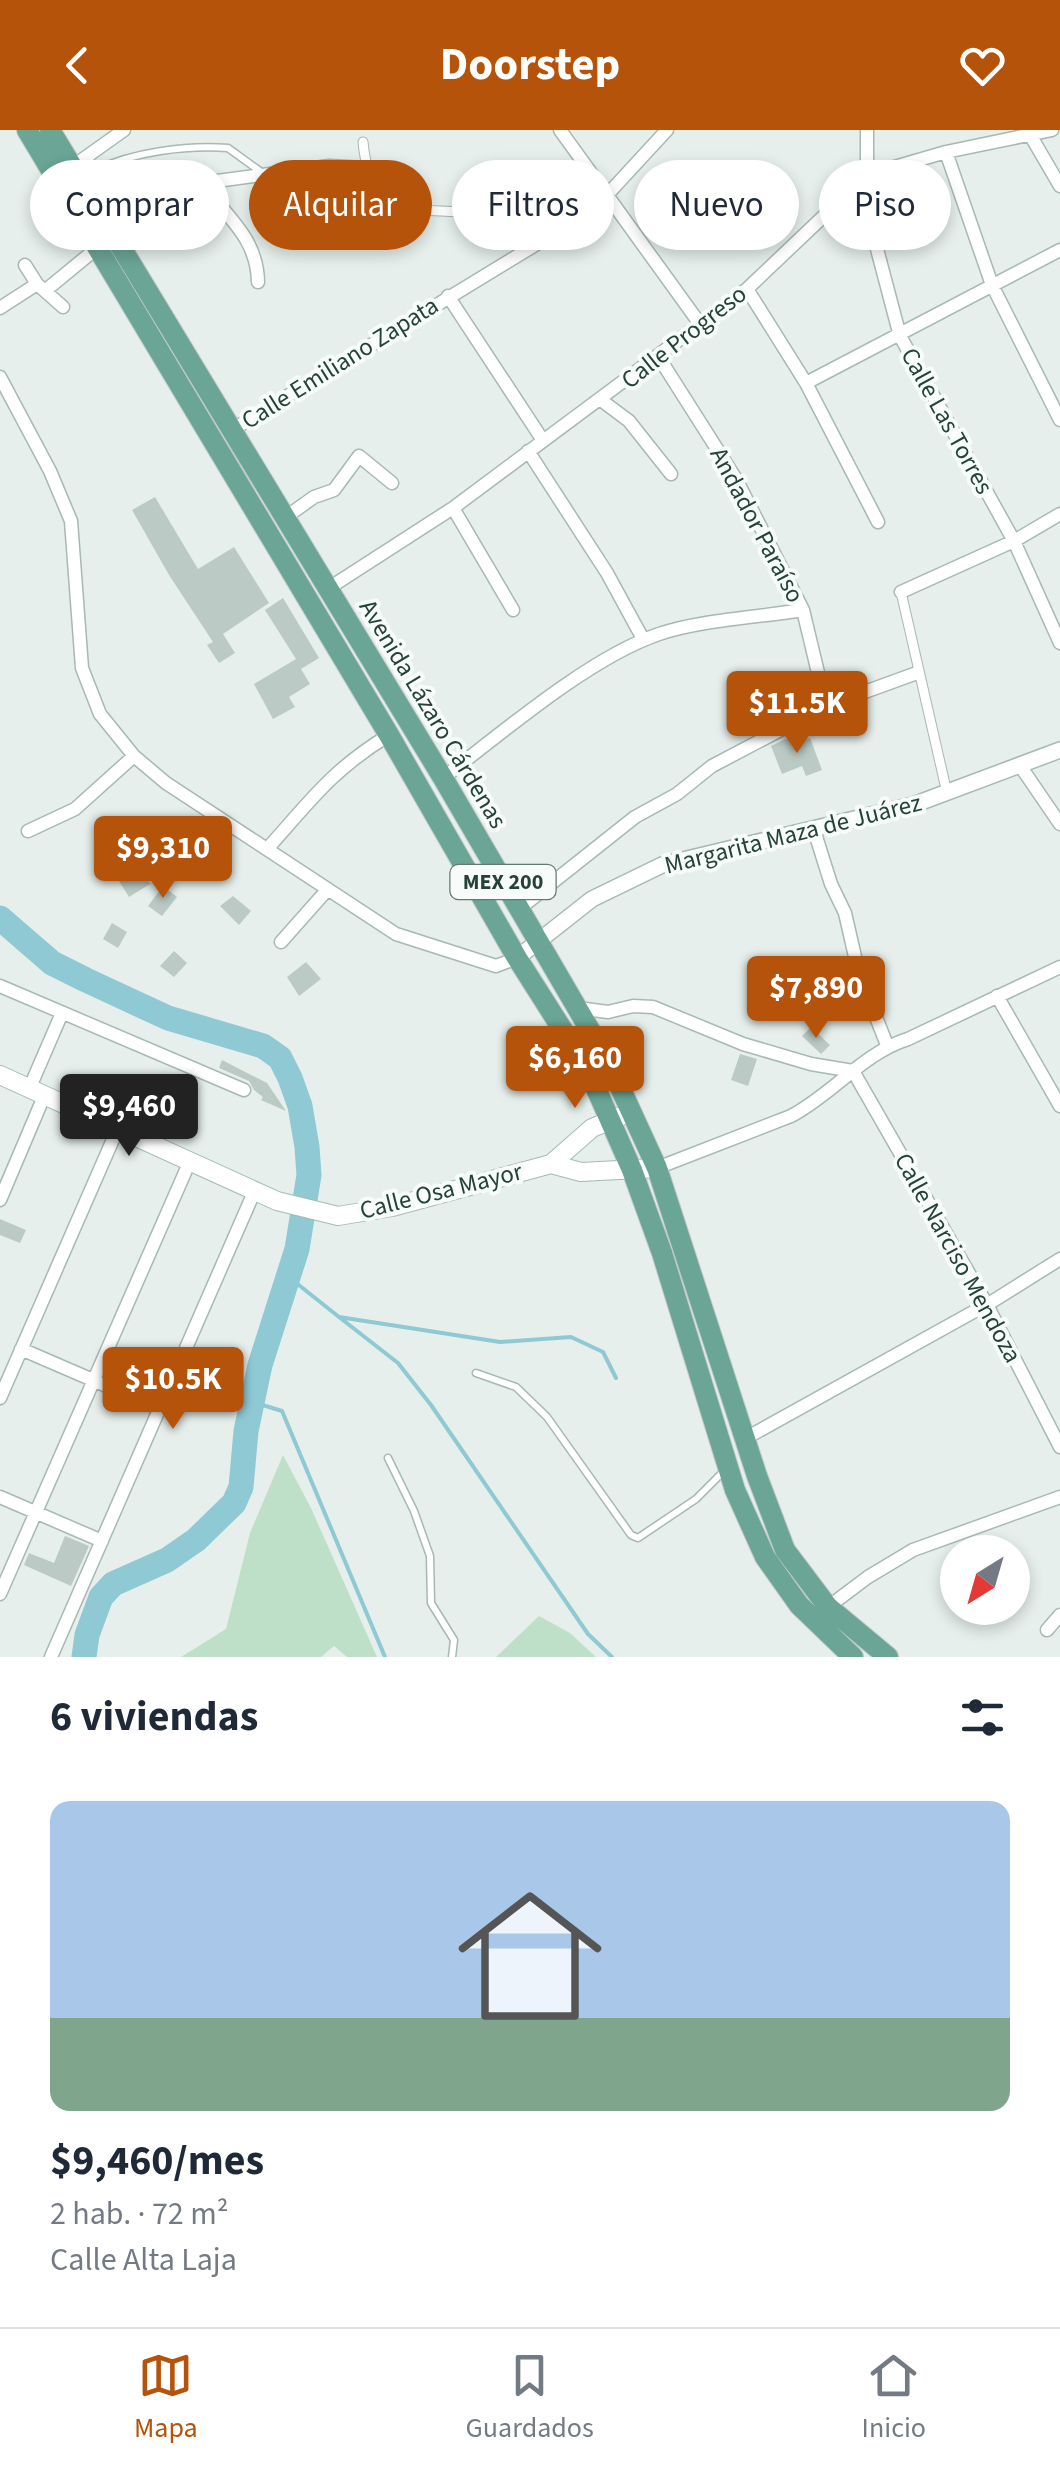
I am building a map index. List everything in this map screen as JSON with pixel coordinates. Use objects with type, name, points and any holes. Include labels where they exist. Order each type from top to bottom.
[{"type":"main road","name":"Avenida Lázaro Cárdenas","points":[[27,130],[45,160]]},
{"type":"main road","name":"Avenida Lázaro Cárdenas","points":[[50,130],[78,160]]},
{"type":"main road","name":"Avenida Lázaro Cárdenas","points":[[98,250],[389,735],[517,958],[587,1068],[632,1170],[662,1253],[728,1468],[765,1558],[782,1584],[831,1639],[854,1657]]},
{"type":"main road","name":"Avenida Lázaro Cárdenas","points":[[123,250],[443,778],[608,1060],[658,1168],[757,1476],[785,1550],[828,1607],[888,1657]]},
{"type":"main road","name":"Calle Osa Mayor","points":[[0,1075],[277,1201],[338,1216],[392,1207],[551,1164],[592,1128],[632,1112]]},
{"type":"main road","name":"Calle Osa Mayor","points":[[551,1164],[581,1172],[658,1168]]},
{"type":"street","points":[[83,160],[124,130]]},
{"type":"street","points":[[560,130],[582,160]]},
{"type":"street","name":"Calle Emiliano Zapata","points":[[614,187],[667,130]]},
{"type":"street","name":"Calle Las Torres","points":[[865,160],[866,130]]},
{"type":"street","name":"Calle Progreso","points":[[921,160],[1052,130]]},
{"type":"street","points":[[1029,133],[1060,186]]},
{"type":"street","points":[[363,142],[365,160]]},
{"type":"street","points":[[946,152],[992,285],[1060,420]]},
{"type":"street","points":[[614,205],[700,324]]},
{"type":"street","points":[[229,217],[251,244],[258,264],[258,282]]},
{"type":"street","name":"Calle Progreso","points":[[328,588],[454,508],[542,439],[601,400],[747,289],[819,221]]},
{"type":"street","points":[[0,308],[41,287],[94,250]]},
{"type":"street","name":"Calle Emiliano Zapata","points":[[232,430],[526,250]]},
{"type":"street","name":"Calle Las Torres","points":[[880,250],[900,336],[1014,541],[1060,644]]},
{"type":"street","points":[[806,383],[1060,250]]},
{"type":"street","points":[[25,265],[41,287],[64,307]]},
{"type":"street","points":[[747,289],[806,383],[878,522]]},
{"type":"street","name":"Calle Emiliano Zapata","points":[[448,296],[542,439]]},
{"type":"street","name":"Andador Paraíso","points":[[658,356],[736,479],[803,610],[826,706]]},
{"type":"street","points":[[0,378],[50,471],[71,520],[82,668],[100,714],[134,756],[166,782],[396,934],[496,966],[517,958]]},
{"type":"street","points":[[601,400],[629,422],[671,474]]},
{"type":"street","points":[[528,451],[630,611],[643,640]]},
{"type":"street","points":[[286,518],[314,497],[334,490],[359,456],[392,483]]},
{"type":"street","points":[[454,508],[513,610]]},
{"type":"street","points":[[947,792],[900,592],[1014,541],[1060,514]]},
{"type":"street","points":[[443,778],[569,684],[643,640],[665,632],[803,610]]},
{"type":"street","points":[[519,909],[636,817],[677,794],[712,766],[826,706],[918,673]]},
{"type":"street","points":[[268,848],[323,783],[353,757],[389,735]]},
{"type":"street","name":"Margarita Maza de Juárez","points":[[517,958],[592,899],[662,865],[913,805],[1060,750]]},
{"type":"street","points":[[28,832],[75,810],[134,756]]},
{"type":"street","points":[[1021,767],[1060,824]]},
{"type":"street","points":[[814,830],[831,884],[846,913],[859,974],[887,1045]]},
{"type":"street","points":[[281,942],[328,889]]},
{"type":"street","points":[[658,1168],[792,1116],[887,1045],[908,1039],[1060,967]]},
{"type":"street","points":[[0,986],[244,1090]]},
{"type":"street","points":[[998,996],[1060,1106]]},
{"type":"street","points":[[578,1008],[608,1012],[633,1006],[653,1007],[742,1044],[811,1064],[854,1071]]},
{"type":"street","points":[[0,1200],[62,1013]]},
{"type":"street","name":"Calle Narciso Mendoza","points":[[854,1071],[986,1303],[1060,1447]]},
{"type":"street","points":[[0,1398],[118,1128]]},
{"type":"street","points":[[0,1594],[190,1161]]},
{"type":"street","points":[[52,1657],[254,1190]]},
{"type":"street","points":[[746,1438],[1060,1259]]},
{"type":"street","points":[[21,1349],[160,1409]]},
{"type":"street","points":[[0,1497],[102,1541]]},
{"type":"street","points":[[828,1607],[913,1550],[1060,1497]]},
{"type":"street","points":[[1047,1630],[1060,1615]]},
{"type":"lane","points":[[119,160],[228,148],[249,163]]},
{"type":"lane","points":[[476,1373],[516,1387],[547,1418],[631,1535],[638,1538],[696,1498],[728,1468]]},
{"type":"lane","points":[[388,1458],[414,1511],[430,1556],[431,1603],[454,1640],[452,1657]]},
{"type":"green space","points":[[283,1455],[311,1508],[377,1657],[347,1657],[334,1646],[321,1657],[181,1657],[226,1629],[250,1533]]},
{"type":"green space","points":[[539,1616],[570,1633],[596,1657],[496,1657]]},
{"type":"building","points":[[155,497],[198,569],[234,547],[269,603],[223,634],[235,653],[219,663],[207,645],[213,642],[132,510]]},
{"type":"building","points":[[283,598],[319,658],[301,669],[310,684],[289,697],[295,707],[273,719],[254,684],[296,659],[265,610]]},
{"type":"building","points":[[790,737],[793,744],[810,738],[822,770],[806,776],[802,766],[782,774],[771,746]]},
{"type":"building","points":[[137,838],[150,849],[138,863],[125,851]]},
{"type":"building","points":[[212,846],[224,873],[206,881],[196,857]]},
{"type":"building","points":[[140,868],[150,884],[129,897],[119,881]]},
{"type":"building","points":[[163,886],[177,897],[162,916],[148,906]]},
{"type":"building","points":[[233,896],[251,911],[239,925],[220,906]]},
{"type":"building","points":[[112,923],[127,932],[118,948],[103,939]]},
{"type":"building","points":[[174,951],[187,963],[174,977],[160,966]]},
{"type":"building","points":[[306,962],[321,979],[299,996],[287,977]]},
{"type":"building","points":[[811,1027],[830,1045],[821,1054],[802,1036]]},
{"type":"building","points":[[740,1054],[757,1059],[748,1086],[731,1080]]},
{"type":"building","points":[[222,1060],[267,1083],[286,1111],[261,1100],[263,1097],[249,1081],[219,1068]]},
{"type":"building","points":[[126,1079],[169,1099],[159,1126],[115,1106]]},
{"type":"building","points":[[0,1219],[26,1230],[20,1243],[0,1235]]},
{"type":"building","points":[[65,1536],[89,1546],[71,1586],[24,1565],[29,1553],[54,1563]]},
{"type":"waterway","points":[[0,918],[52,963],[168,1018],[263,1046],[280,1058],[300,1106],[307,1147],[309,1175],[297,1249],[260,1365],[246,1431],[241,1487],[234,1503],[196,1540],[167,1560],[113,1584],[101,1597],[87,1635],[84,1657]]},
{"type":"waterway","points":[[290,1278],[339,1317],[500,1342],[571,1337],[603,1352],[616,1378]]},
{"type":"waterway","points":[[339,1317],[398,1363],[588,1634],[612,1657]]},
{"type":"waterway","points":[[253,1402],[282,1411],[385,1657]]}]
